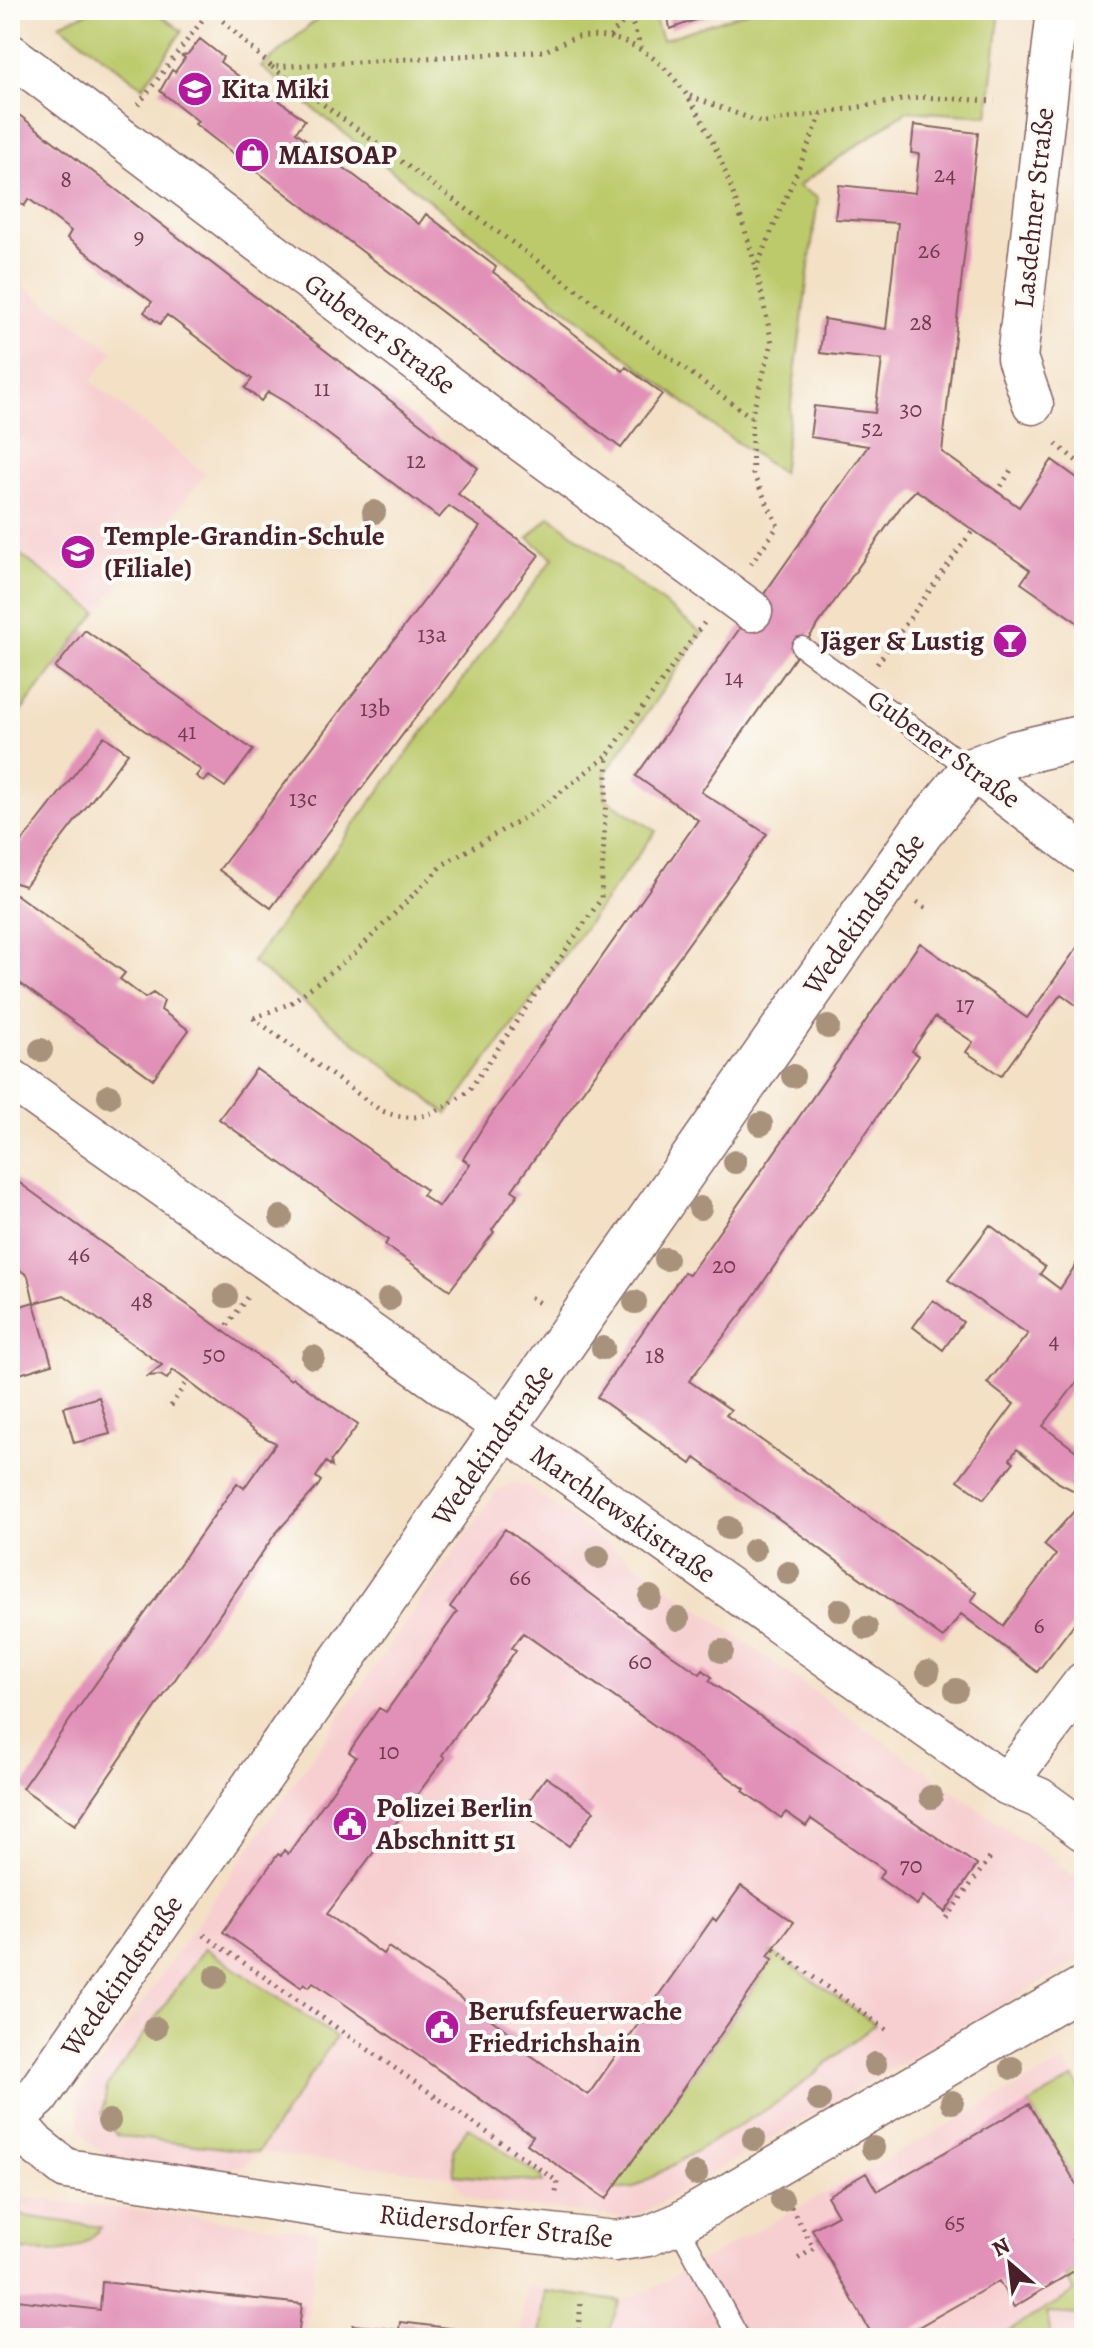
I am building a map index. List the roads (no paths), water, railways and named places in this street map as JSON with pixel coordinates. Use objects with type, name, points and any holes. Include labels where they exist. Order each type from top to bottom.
[{"type":"street","name":"Lasdehner Straße","points":[[1033,404],[1017,358],[1057,10]]},
{"type":"street","name":"Gubener Straße","points":[[10,54],[524,443],[752,611]]},
{"type":"street","points":[[972,770],[1015,753],[1084,737]]},
{"type":"street","name":"Gubener Straße","points":[[972,770],[1084,854]]},
{"type":"street","name":"Wedekindstraße","points":[[11,2118],[37,2096],[111,1993],[895,867],[972,770]]},
{"type":"street","name":"Marchlewskistraße","points":[[10,1078],[1006,1784],[1039,1798],[1084,1831]]},
{"type":"street","points":[[1006,1784],[1084,1682]]},
{"type":"street","name":"Rüdersdorfer Straße","points":[[11,2118],[36,2145],[66,2169],[131,2181],[615,2241],[648,2236],[677,2224],[1084,1986]]},
{"type":"lane","name":"Gubener Straße","points":[[802,647],[972,770]]},
{"type":"lane","points":[[677,2224],[739,2338]]},
{"type":"place","name":"Kita Miki","points":[[195,89]]},
{"type":"place","name":"MAISOAP","points":[[252,155]]},
{"type":"place","name":"Temple-Grandin-Schule (Filiale)","points":[[78,552]]},
{"type":"place","name":"Jäger & Lustig","points":[[1010,641]]},
{"type":"place","name":"Polizei Berlin Abschnitt 51","points":[[350,1824]]},
{"type":"place","name":"Berufsfeuerwache Friedrichshain","points":[[442,2027]]}]
